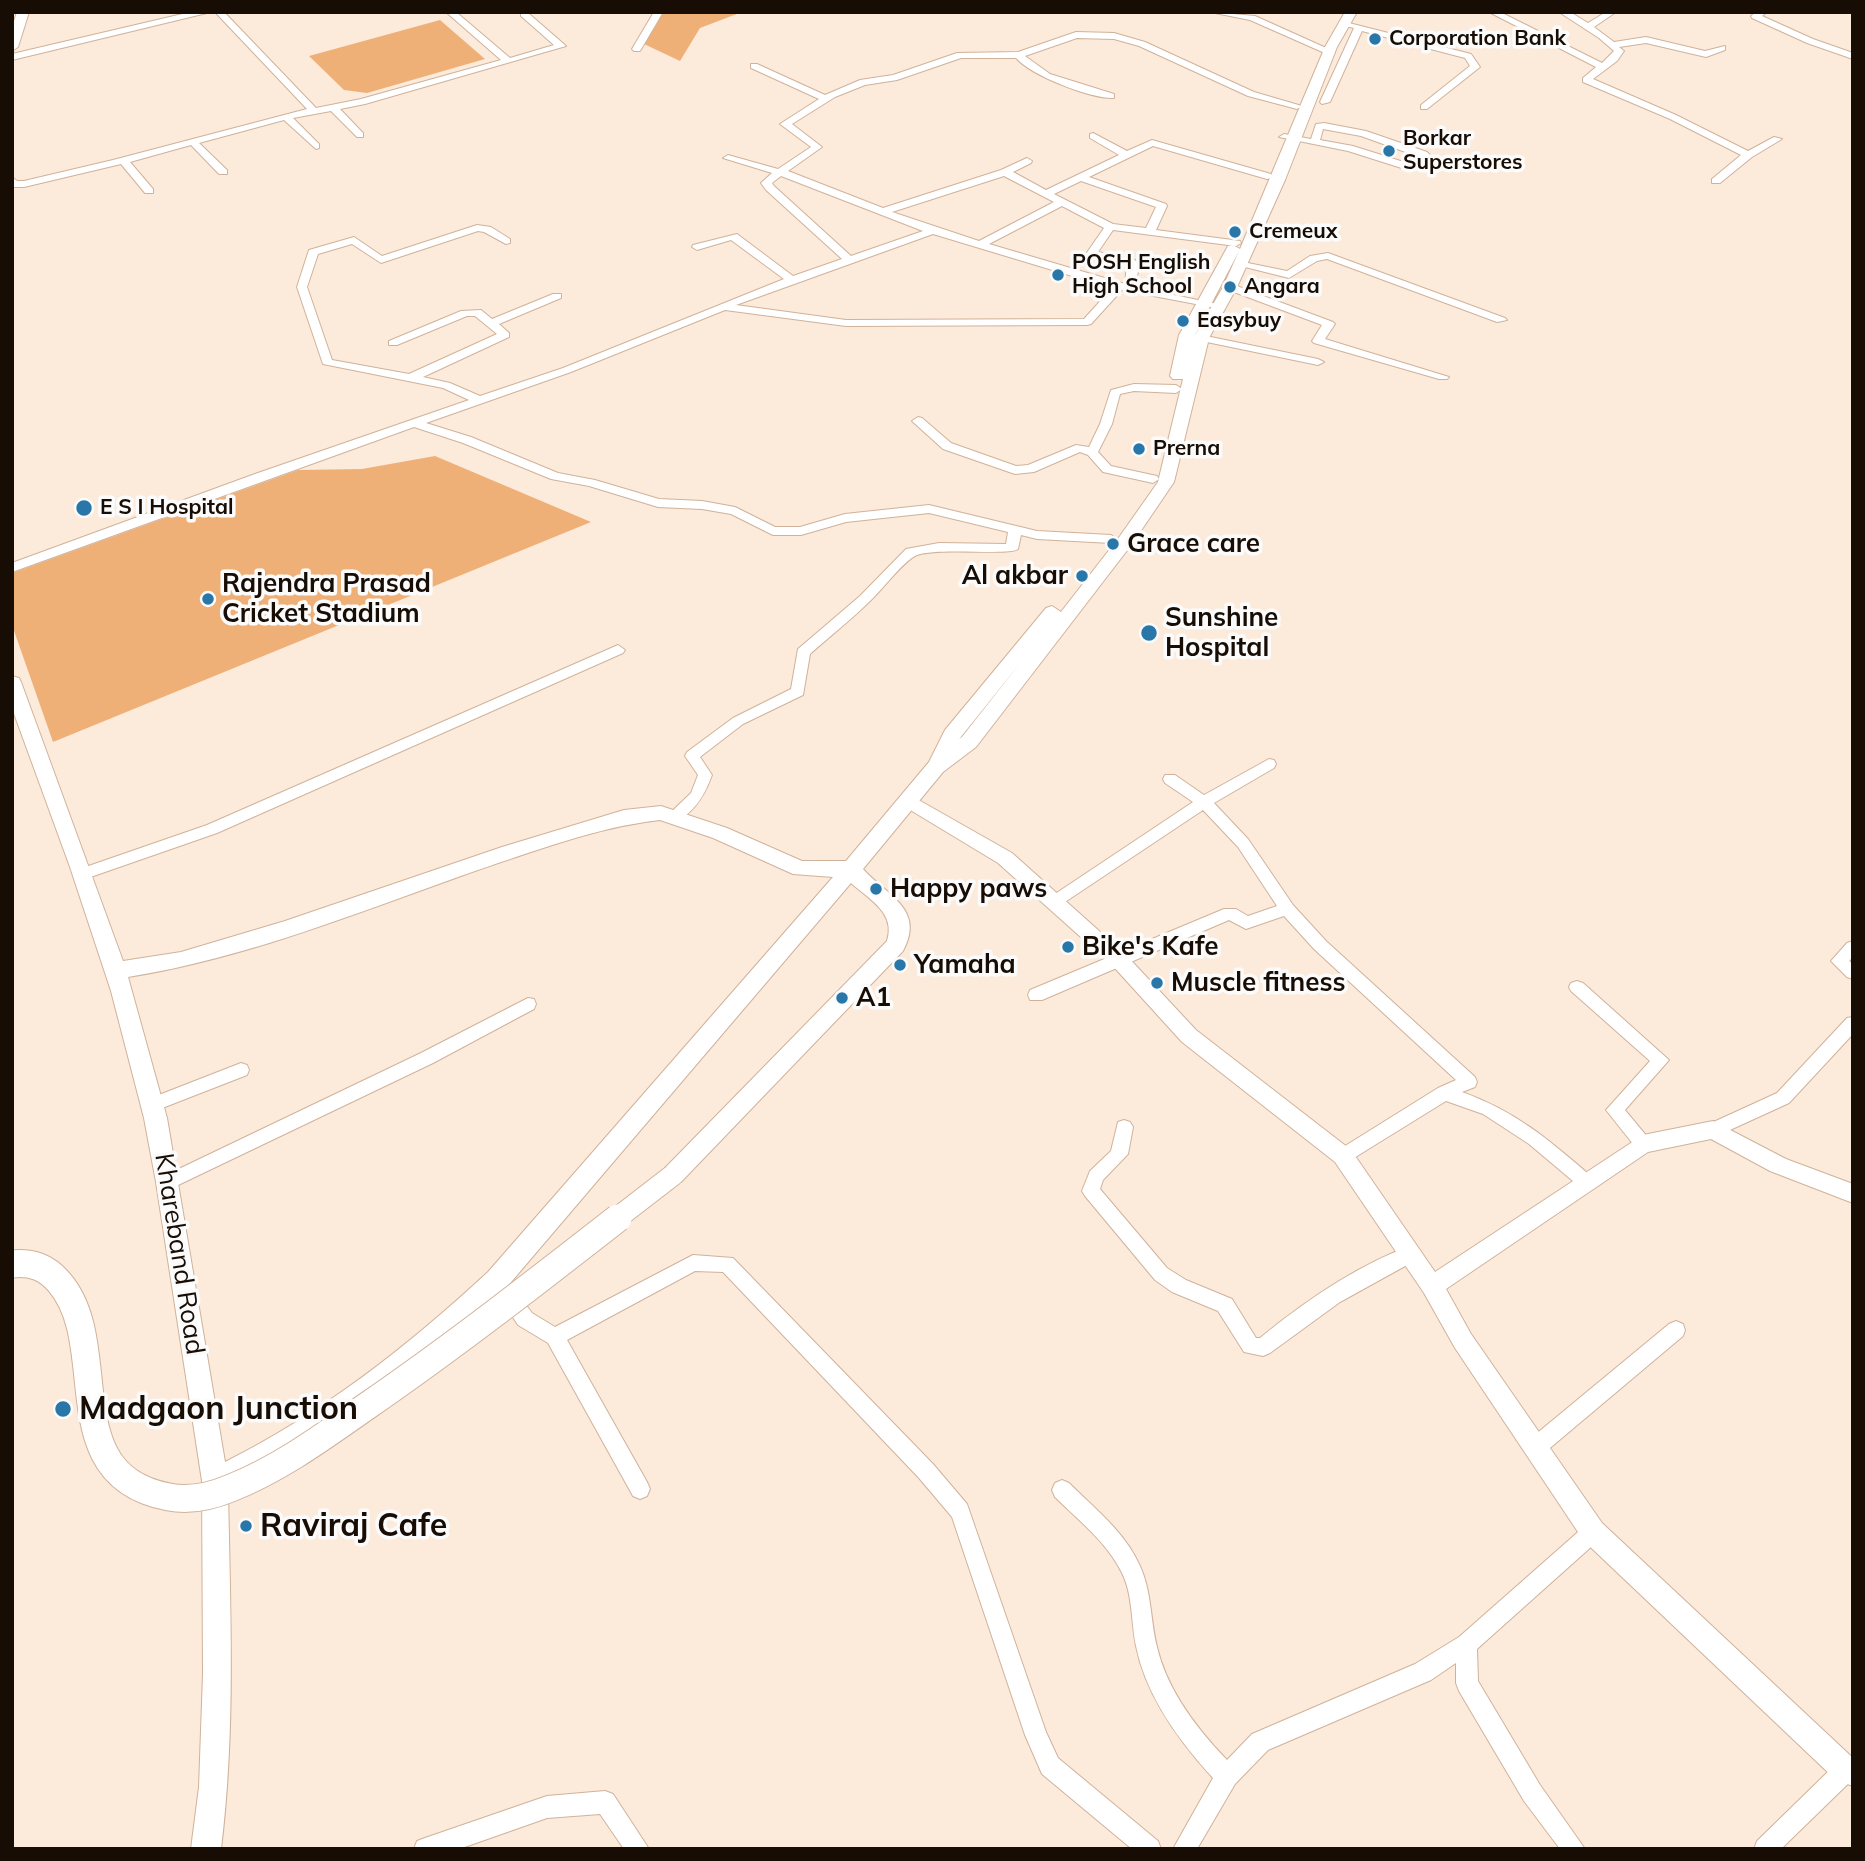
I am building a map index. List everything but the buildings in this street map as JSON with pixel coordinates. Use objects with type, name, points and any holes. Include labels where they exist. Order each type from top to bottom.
[{"type":"main road","points":[[12,47],[23,12]]},
{"type":"main road","points":[[1070,600],[1111,539],[1128,520],[1153,479],[1161,458],[1187,335],[1210,305],[1230,287],[1290,137],[1297,106],[1326,51],[1349,19]]},
{"type":"main road","points":[[215,1480],[265,1457],[363,1392],[460,1315],[497,1280],[819,909],[936,767],[952,735],[1126,540],[1166,482],[1210,305],[1267,176],[1302,122],[1326,51]]},
{"type":"main road","name":"Khareband Road","points":[[12,682],[117,970],[152,1105],[168,1182],[215,1480],[217,1674],[214,1787],[206,1849]]},
{"type":"main road","points":[[117,970],[181,960],[265,935],[496,856],[624,817],[662,813],[720,833],[800,869],[851,869]]},
{"type":"main road","points":[[12,1264],[37,1265],[49,1271],[65,1285],[74,1300],[80,1320],[89,1414],[95,1437],[111,1464],[126,1480],[148,1492],[178,1498],[207,1495],[235,1487],[264,1473],[412,1376],[673,1175],[896,945],[902,934],[901,920],[894,909],[857,878],[851,869]]},
{"type":"street","points":[[12,57],[206,12]]},
{"type":"street","points":[[219,12],[312,109]]},
{"type":"street","points":[[450,12],[508,61]]},
{"type":"street","points":[[638,48],[659,12]]},
{"type":"street","points":[[1214,12],[1252,18],[1326,51]]},
{"type":"street","points":[[1493,12],[1602,67]]},
{"type":"street","points":[[1563,12],[1619,51],[1614,59],[1586,80],[1674,117],[1748,155]]},
{"type":"street","points":[[1587,27],[1612,12]]},
{"type":"street","points":[[1763,12],[1755,16],[1810,41],[1853,56]]},
{"type":"street","points":[[12,180],[13,184],[24,184],[124,161],[312,109],[362,102],[561,46],[524,14]]},
{"type":"street","points":[[1325,102],[1349,19],[1468,56],[1475,67],[1424,107]]},
{"type":"street","points":[[850,261],[766,183],[817,147],[785,124],[826,99],[863,82],[894,78],[960,55],[1019,55],[1076,35],[1114,36],[1142,44],[1251,94],[1297,106]]},
{"type":"street","points":[[1611,45],[1646,40],[1706,54],[1722,48]]},
{"type":"street","points":[[1019,55],[1021,60],[1047,76],[1111,96]]},
{"type":"street","points":[[754,66],[826,99]]},
{"type":"street","points":[[333,107],[360,135]]},
{"type":"street","points":[[286,116],[316,146]]},
{"type":"street","points":[[1290,137],[1339,146],[1411,168],[1429,159],[1423,154],[1345,129],[1302,122]]},
{"type":"street","points":[[1315,142],[1321,125]]},
{"type":"street","points":[[1339,146],[1345,129]]},
{"type":"street","points":[[1093,135],[1127,155]]},
{"type":"street","points":[[1716,181],[1748,155],[1777,138]]},
{"type":"street","points":[[193,142],[223,172]]},
{"type":"street","points":[[1045,194],[1152,143],[1267,176]]},
{"type":"street","points":[[728,158],[780,172],[933,231],[1124,288],[1210,305]]},
{"type":"street","points":[[884,211],[1005,172],[1027,160]]},
{"type":"street","points":[[124,161],[149,191]]},
{"type":"street","points":[[1005,172],[1110,227],[1237,243]]},
{"type":"street","points":[[1081,177],[1163,206],[1150,232]]},
{"type":"street","points":[[980,245],[1061,202]]},
{"type":"street","points":[[724,306],[846,323],[1087,322],[1124,288],[1134,266],[1131,262],[1091,254],[1110,227]]},
{"type":"street","points":[[480,401],[446,385],[327,362],[302,287],[313,252],[354,240],[381,260],[446,236],[477,228],[486,229],[506,241]]},
{"type":"street","points":[[12,568],[259,477],[567,370],[792,280],[933,231]]},
{"type":"street","points":[[697,247],[733,236],[792,280]]},
{"type":"street","points":[[1238,264],[1289,275],[1314,257],[1328,256],[1501,320]]},
{"type":"street","points":[[1230,287],[1329,324],[1318,341],[1443,377]]},
{"type":"street","points":[[492,323],[557,296]]},
{"type":"street","points":[[393,343],[465,313],[477,312],[505,335],[411,378]]},
{"type":"street","points":[[1202,338],[1318,362]]},
{"type":"street","points":[[1092,452],[1106,424],[1115,392],[1134,387],[1176,389]]},
{"type":"street","points":[[918,421],[947,446],[1015,470],[1030,469],[1080,448],[1092,452],[1107,469],[1153,479]]},
{"type":"street","points":[[417,424],[467,440],[555,476],[591,483],[657,503],[702,505],[735,512],[773,531],[801,531],[845,517],[929,509],[1015,530],[1064,538],[1111,539]]},
{"type":"street","points":[[673,817],[697,796],[705,775],[692,756],[738,722],[797,692],[803,652],[864,599],[911,552],[939,547],[985,546],[1012,549],[1015,530]]},
{"type":"street","points":[[82,874],[212,829],[618,650]]},
{"type":"street","points":[[1054,902],[1204,802],[1269,764]]},
{"type":"street","points":[[1170,779],[1204,802],[1243,843],[1287,909],[1320,946],[1469,1082],[1444,1093],[1343,1156]]},
{"type":"street","points":[[908,800],[1005,858],[1119,960],[1189,1037],[1343,1156],[1432,1286],[1463,1341],[1593,1532],[1849,1772],[1765,1849]]},
{"type":"street","points":[[1036,995],[1230,913],[1246,923],[1287,909]]},
{"type":"street","points":[[1853,947],[1839,961],[1853,973]]},
{"type":"street","points":[[1577,987],[1661,1060],[1615,1110],[1643,1144]]},
{"type":"street","points":[[168,1182],[427,1058],[527,1004]]},
{"type":"street","points":[[1432,1286],[1643,1144],[1713,1130],[1783,1098],[1853,1023]]},
{"type":"street","points":[[152,1105],[241,1070]]},
{"type":"street","points":[[1444,1093],[1489,1109],[1535,1139],[1586,1182]]},
{"type":"street","points":[[1125,1127],[1119,1154],[1096,1176],[1091,1191],[1161,1274],[1179,1286],[1225,1305],[1251,1346],[1263,1347],[1286,1327],[1347,1285],[1410,1254]]},
{"type":"street","points":[[1713,1130],[1778,1165],[1853,1194]]},
{"type":"street","points":[[555,1337],[693,1263],[727,1264],[926,1471],[960,1511],[1036,1735],[1050,1766],[1150,1849]]},
{"type":"street","points":[[497,1280],[525,1320],[555,1337],[640,1489]]},
{"type":"street","points":[[1537,1446],[1676,1330]]},
{"type":"street","points":[[1062,1490],[1122,1553],[1133,1572],[1148,1652],[1157,1676],[1188,1731],[1227,1776]]},
{"type":"street","points":[[1184,1849],[1227,1776],[1260,1742],[1423,1672],[1466,1644],[1593,1532]]},
{"type":"street","points":[[1466,1644],[1467,1683],[1532,1793],[1574,1849]]},
{"type":"street","points":[[425,1849],[547,1807],[605,1802],[638,1849]]},
{"type":"shaded area","points":[[662,12],[742,12],[700,28],[680,61],[644,44]]},
{"type":"shaded area","points":[[440,20],[485,59],[367,93],[344,90],[309,56]]},
{"type":"shaded area","name":"Rajendra Prasad Cricket Stadium","points":[[435,456],[591,522],[53,742],[12,625],[12,573],[298,470],[362,469]]},
{"type":"place","name":"Corporation Bank","points":[[1375,39]]},
{"type":"place","name":"Borkar Superstores","points":[[1389,151]]},
{"type":"place","name":"Cremeux","points":[[1235,232]]},
{"type":"place","name":"POSH English High School","points":[[1058,275]]},
{"type":"place","name":"Angara","points":[[1230,287]]},
{"type":"place","name":"Easybuy","points":[[1183,321]]},
{"type":"place","name":"Prerna","points":[[1139,449]]},
{"type":"place","name":"E S I Hospital","points":[[84,508]]},
{"type":"place","name":"Grace care","points":[[1113,544]]},
{"type":"place","name":"Al akbar","points":[[1082,576]]},
{"type":"place","name":"Rajendra Prasad Cricket Stadium","points":[[208,599]]},
{"type":"place","name":"Sunshine Hospital","points":[[1149,633]]},
{"type":"place","name":"Happy paws","points":[[876,889]]},
{"type":"place","name":"Bike's Kafe","points":[[1068,947]]},
{"type":"place","name":"Yamaha","points":[[900,965]]},
{"type":"place","name":"Muscle fitness","points":[[1157,983]]},
{"type":"place","name":"A1","points":[[842,998]]},
{"type":"place","name":"Madgaon Junction","points":[[63,1409]]},
{"type":"place","name":"Raviraj Cafe","points":[[246,1526]]}]
